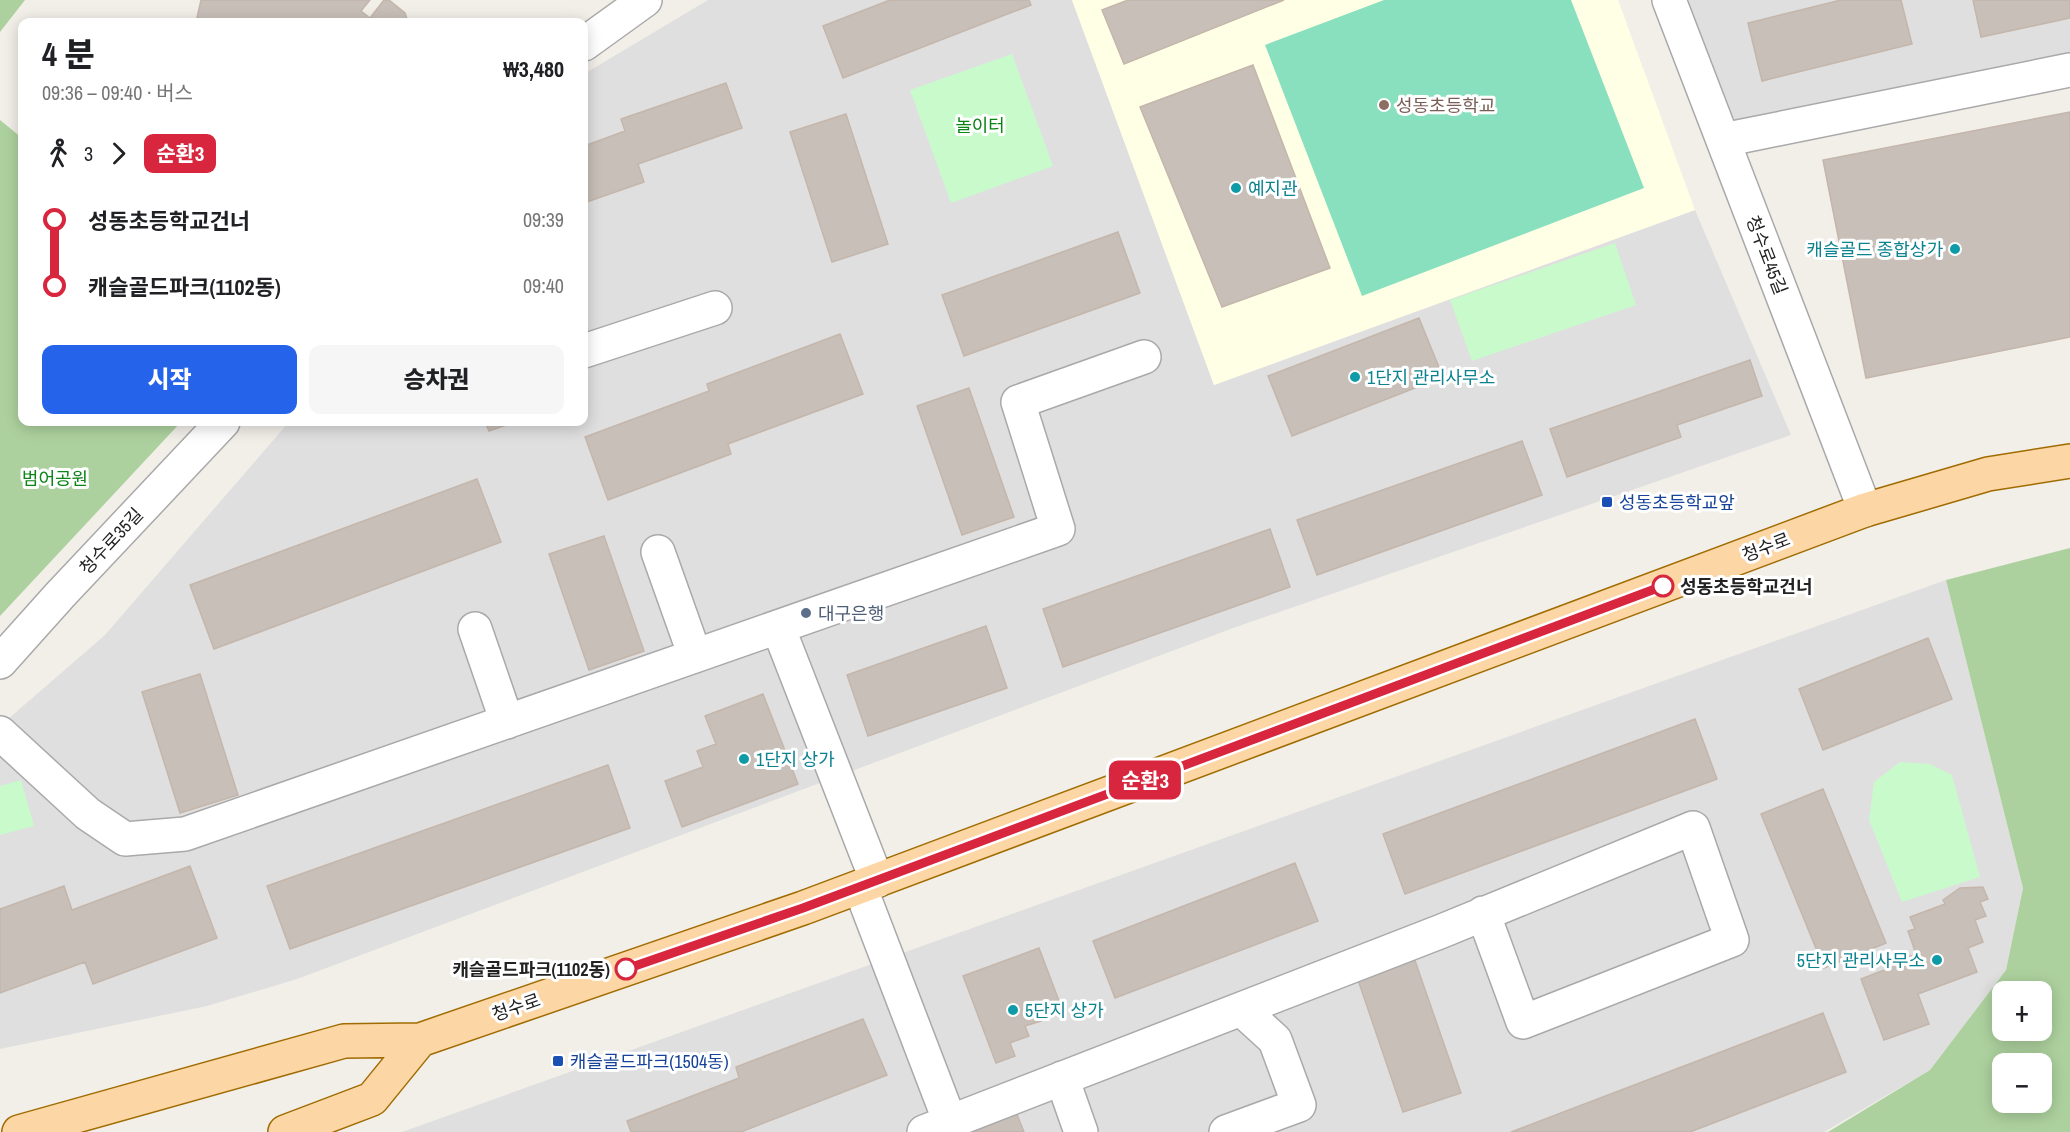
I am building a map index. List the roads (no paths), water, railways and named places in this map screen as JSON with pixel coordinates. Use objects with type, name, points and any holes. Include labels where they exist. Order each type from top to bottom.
[{"type":"main road","name":"청수로","points":[[19,1132],[344,1041],[420,1040],[869,884],[1865,510],[1988,474],[2070,461]]},
{"type":"main road","points":[[285,1132],[372,1099],[420,1040]]},
{"type":"street","points":[[588,41],[645,0]]},
{"type":"street","name":"청수로45길","points":[[1669,0],[1865,510]]},
{"type":"street","points":[[1723,140],[2070,70]]},
{"type":"street","points":[[588,350],[715,308]]},
{"type":"street","points":[[0,733],[88,814],[125,839],[184,834],[1058,529],[1018,402],[1144,357]]},
{"type":"street","name":"청수로35길","points":[[0,662],[219,426]]},
{"type":"street","points":[[658,552],[695,656]]},
{"type":"street","points":[[778,627],[869,884],[937,1127],[1442,931],[1483,913],[1693,828],[1732,940],[1523,1022],[1483,913]]},
{"type":"street","points":[[475,629],[507,722]]},
{"type":"street","points":[[1226,1132],[1299,1105],[1275,1040],[1240,1009]]},
{"type":"street","points":[[1062,1078],[1082,1132]]},
{"type":"place","name":"성동초등학교","points":[[1384,105]]},
{"type":"place","name":"예지관","points":[[1236,188]]},
{"type":"place","name":"캐슬골드 종합상가","points":[[1955,249]]},
{"type":"place","name":"1단지 관리사무소","points":[[1355,377]]},
{"type":"place","name":"성동초등학교앞","points":[[1607,502]]},
{"type":"place","name":"성동초등학교건너","points":[[1663,586]]},
{"type":"place","name":"대구은행","points":[[806,613]]},
{"type":"place","name":"1단지 상가","points":[[744,759]]},
{"type":"place","name":"5단지 관리사무소","points":[[1937,960]]},
{"type":"place","name":"캐슬골드파크(1102동)","points":[[626,969]]},
{"type":"place","name":"5단지 상가","points":[[1013,1010]]},
{"type":"place","name":"캐슬골드파크(1504동)","points":[[558,1061]]},
{"type":"park label","name":"놀이터","points":[[980,125]]},
{"type":"park label","name":"범어공원","points":[[55,478]]}]
